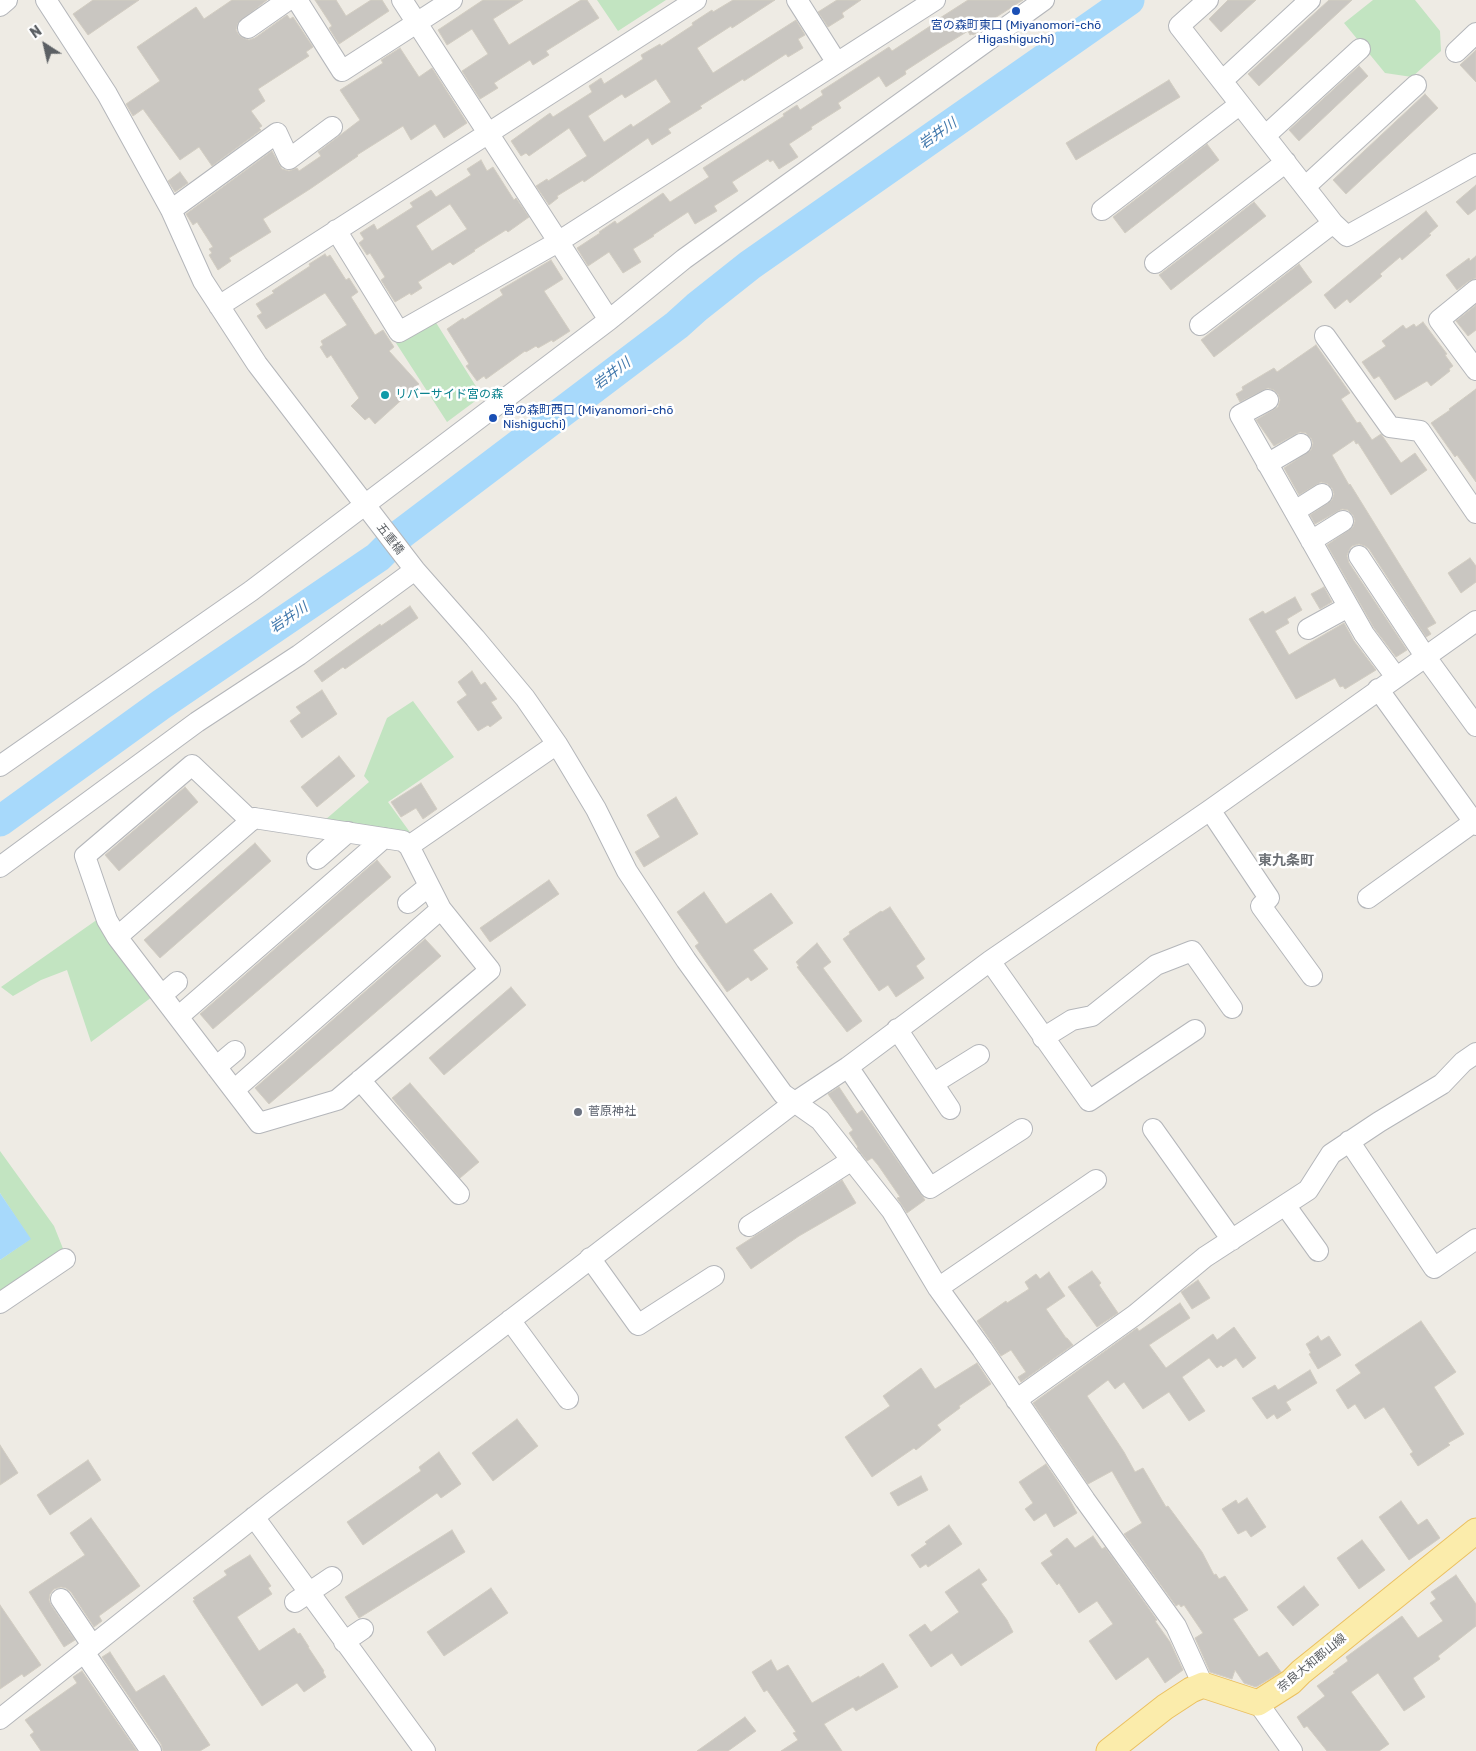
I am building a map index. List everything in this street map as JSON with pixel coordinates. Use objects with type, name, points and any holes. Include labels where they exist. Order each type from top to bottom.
[{"type":"main road","name":"奈良大和郡山線","points":[[1258,1703],[1291,1682],[1300,1672],[1476,1531]]},
{"type":"main road","points":[[1109,1751],[1165,1707],[1191,1690],[1203,1685],[1258,1703]]},
{"type":"street","points":[[0,6],[7,0]]},
{"type":"street","name":"五重橋","points":[[46,0],[107,94],[171,210],[204,281],[257,364],[412,567],[475,638],[524,698],[556,744],[596,809],[627,871],[686,960],[783,1094],[820,1120],[892,1211],[938,1288],[1176,1626],[1203,1685]]},
{"type":"street","points":[[248,28],[288,0]]},
{"type":"street","points":[[297,0],[342,71],[452,0]]},
{"type":"street","points":[[402,0],[609,320]]},
{"type":"street","points":[[219,306],[696,0]]},
{"type":"street","points":[[797,0],[837,63]]},
{"type":"street","points":[[336,230],[399,332],[558,242],[935,0]]},
{"type":"street","points":[[0,766],[368,510],[684,259],[1044,0]]},
{"type":"street","points":[[1208,0],[1179,26],[1264,136],[1306,186],[1333,223],[1346,236],[1476,164]]},
{"type":"street","points":[[1222,81],[1310,0]]},
{"type":"street","points":[[1456,52],[1476,33]]},
{"type":"street","points":[[1264,136],[1360,49]]},
{"type":"street","points":[[1306,186],[1416,86]]},
{"type":"street","points":[[1102,210],[1239,104]]},
{"type":"street","points":[[171,210],[277,133],[289,158],[332,127]]},
{"type":"street","points":[[1155,263],[1286,162]]},
{"type":"street","points":[[1200,325],[1333,223]]},
{"type":"street","points":[[1476,290],[1439,320],[1476,370]]},
{"type":"street","points":[[1325,336],[1390,427],[1420,431],[1446,475],[1476,513]]},
{"type":"street","points":[[1268,400],[1240,416],[1364,634],[1396,677]]},
{"type":"street","points":[[1266,464],[1301,444]]},
{"type":"street","points":[[1295,511],[1322,494]]},
{"type":"street","points":[[1311,541],[1343,521]]},
{"type":"street","points":[[1359,556],[1425,656],[1476,726]]},
{"type":"street","points":[[0,867],[197,722],[299,655],[412,567]]},
{"type":"street","points":[[1308,629],[1348,607]]},
{"type":"street","points":[[0,1719],[53,1668],[88,1648],[254,1517],[795,1102],[848,1067],[990,961],[1210,810],[1476,621]]},
{"type":"street","points":[[1368,898],[1475,824],[1378,689]]},
{"type":"street","points":[[409,846],[556,744]]},
{"type":"street","points":[[117,937],[251,821],[254,818],[403,841],[409,846],[441,909],[490,970],[337,1100],[259,1123],[117,937],[96,898],[82,858],[192,765],[251,821]]},
{"type":"street","points":[[1210,810],[1270,898],[1261,906],[1312,976]]},
{"type":"street","points":[[317,859],[348,832]]},
{"type":"street","points":[[178,1017],[384,838]]},
{"type":"street","points":[[408,903],[429,886]]},
{"type":"street","points":[[234,1090],[441,909]]},
{"type":"street","points":[[1043,1038],[1072,1020],[1092,1016],[1156,965],[1192,951],[1232,1008]]},
{"type":"street","points":[[990,961],[1089,1101],[1195,1030]]},
{"type":"street","points":[[162,995],[177,982]]},
{"type":"street","points":[[897,1029],[950,1109]]},
{"type":"street","points":[[216,1067],[235,1051]]},
{"type":"street","points":[[1016,1400],[1135,1315],[1205,1257],[1308,1190],[1331,1154],[1442,1084],[1463,1062],[1476,1052]]},
{"type":"street","points":[[934,1083],[979,1055]]},
{"type":"street","points":[[848,1067],[930,1188],[1022,1129]]},
{"type":"street","points":[[360,1080],[459,1194]]},
{"type":"street","points":[[1153,1129],[1232,1240]]},
{"type":"street","points":[[1349,1142],[1434,1268],[1476,1239]]},
{"type":"street","points":[[749,1226],[852,1160]]},
{"type":"street","points":[[938,1288],[1096,1180]]},
{"type":"street","points":[[1285,1205],[1318,1251]]},
{"type":"street","points":[[590,1258],[638,1325],[714,1276]]},
{"type":"street","points":[[0,1303],[65,1259]]},
{"type":"street","points":[[510,1320],[568,1399]]},
{"type":"street","points":[[254,1517],[302,1597],[344,1642],[425,1751]]},
{"type":"street","points":[[302,1597],[332,1577]]},
{"type":"street","points":[[61,1599],[88,1648],[151,1751]]},
{"type":"street","points":[[344,1642],[364,1629]]},
{"type":"street","points":[[1258,1703],[1292,1751]]},
{"type":"green space","points":[[597,0],[666,0],[618,31]]},
{"type":"green space","points":[[1373,0],[1415,0],[1440,31],[1441,51],[1412,77],[1385,73],[1344,23]]},
{"type":"green space","points":[[435,321],[482,396],[447,422],[396,343]]},
{"type":"green space","points":[[413,701],[454,757],[388,802],[412,835],[325,820],[369,782],[364,776],[387,718]]},
{"type":"green space","points":[[98,919],[152,997],[91,1042],[67,970],[41,980],[13,996],[1,987]]},
{"type":"green space","points":[[0,1151],[54,1226],[64,1251],[0,1294],[0,1260],[30,1239],[0,1193]]},
{"type":"water","points":[[0,1193],[31,1239],[0,1260]]},
{"type":"building","points":[[93,0],[139,0],[88,35],[73,14]]},
{"type":"building","points":[[232,0],[267,0],[238,23],[236,30],[243,38],[249,40],[255,38],[287,15],[290,19],[293,17],[313,47],[306,52],[309,56],[258,89],[265,101],[251,111],[262,126],[259,128],[261,130],[212,166],[199,147],[180,160],[143,109],[133,116],[126,104],[160,81],[137,47],[196,7],[204,19]]},
{"type":"building","points":[[315,0],[336,0],[346,16],[371,0],[382,0],[389,11],[339,44],[329,28],[332,26]]},
{"type":"building","points":[[483,0],[523,0],[493,19],[509,45],[581,0],[587,0],[599,18],[546,51],[549,55],[533,65],[530,60],[494,83],[498,88],[480,99],[462,71],[488,54],[472,29],[447,45],[438,30]]},
{"type":"building","points":[[733,0],[775,0],[697,48],[713,73],[796,20],[805,35],[798,39],[803,48],[788,57],[786,54],[744,81],[743,79],[668,129],[671,133],[652,145],[648,138],[584,182],[583,180],[557,196],[558,198],[549,205],[536,186],[547,179],[548,181],[587,156],[569,128],[529,156],[526,153],[521,156],[511,141],[550,113],[553,117],[592,92],[589,86],[601,78],[604,84],[643,59],[641,55],[660,44],[661,46],[693,25],[692,23],[712,10],[713,12]],"holes":[[[656,79],[671,102],[633,127],[631,124],[604,142],[588,116],[622,94],[625,98]]]},
{"type":"building","points":[[837,0],[861,0],[842,13],[844,17],[828,27],[818,12]]},
{"type":"building","points":[[968,0],[1023,0],[987,23],[984,26],[985,28],[973,35],[970,35],[968,31],[942,47],[905,71],[906,74],[886,87],[879,76],[838,103],[841,108],[789,144],[798,157],[779,169],[773,160],[770,162],[768,159],[732,182],[738,191],[714,206],[717,211],[695,224],[688,212],[633,249],[641,262],[623,273],[609,252],[588,266],[577,248],[599,232],[615,221],[617,224],[663,193],[670,202],[709,177],[703,168],[784,116],[783,114],[797,105],[800,110],[823,95],[821,91],[889,47],[892,51]]},
{"type":"building","points":[[1228,0],[1256,0],[1221,32],[1209,19]]},
{"type":"building","points":[[1329,0],[1352,0],[1259,86],[1248,74]]},
{"type":"building","points":[[400,48],[419,77],[432,68],[467,123],[444,138],[435,124],[411,140],[403,126],[263,219],[271,232],[229,258],[231,261],[218,270],[209,255],[212,253],[209,249],[213,247],[197,222],[193,225],[186,214],[272,151],[282,169],[289,171],[297,168],[299,171],[321,156],[318,152],[360,120],[340,90],[383,63],[381,60]]},
{"type":"building","points":[[1476,50],[1476,82],[1460,65]]},
{"type":"building","points":[[1359,66],[1368,76],[1299,141],[1289,130]]},
{"type":"building","points":[[1169,80],[1180,97],[1076,160],[1066,143]]},
{"type":"building","points":[[1425,94],[1438,108],[1346,194],[1333,180]]},
{"type":"building","points":[[1207,144],[1219,160],[1125,233],[1113,217]]},
{"type":"building","points":[[481,160],[487,171],[493,167],[514,200],[516,198],[529,217],[453,265],[450,262],[418,282],[422,288],[395,302],[381,280],[385,277],[370,253],[367,255],[359,243],[364,239],[360,233],[374,224],[377,230],[413,207],[410,203],[431,190],[436,197],[471,175],[467,169]],"holes":[[[450,204],[467,229],[432,251],[416,226]]]},
{"type":"building","points":[[180,172],[188,183],[175,192],[168,181]]},
{"type":"building","points":[[1476,185],[1476,209],[1468,215],[1456,202]]},
{"type":"building","points":[[1254,202],[1266,216],[1171,290],[1159,275]]},
{"type":"building","points":[[1426,211],[1438,226],[1429,234],[1431,235],[1402,260],[1400,257],[1380,274],[1382,276],[1350,303],[1347,299],[1335,309],[1324,295]]},
{"type":"building","points":[[325,254],[327,257],[330,255],[346,280],[349,278],[358,292],[351,297],[375,335],[383,330],[394,347],[389,351],[419,384],[375,424],[369,417],[365,420],[351,406],[359,398],[331,355],[327,358],[320,347],[323,345],[321,341],[347,325],[325,293],[266,329],[257,316],[262,313],[256,304],[274,293],[272,291]]},
{"type":"building","points":[[1476,256],[1476,278],[1457,290],[1446,275],[1469,258],[1470,261]]},
{"type":"building","points":[[551,260],[563,279],[544,291],[570,331],[553,342],[552,340],[538,348],[536,346],[525,351],[486,379],[484,376],[477,381],[466,366],[469,364],[447,329],[503,295],[500,290]]},
{"type":"building","points":[[1299,264],[1312,282],[1214,357],[1201,340]]},
{"type":"building","points":[[1476,305],[1476,330],[1468,336],[1456,321]]},
{"type":"building","points":[[1423,322],[1447,354],[1445,355],[1453,366],[1449,369],[1450,371],[1431,386],[1427,381],[1395,400],[1379,376],[1374,379],[1362,362],[1386,346],[1382,341],[1403,325],[1406,329],[1414,324],[1416,327]]},
{"type":"building","points":[[1316,345],[1350,393],[1341,399],[1357,423],[1360,422],[1372,440],[1381,434],[1401,463],[1415,453],[1427,470],[1391,495],[1358,443],[1356,444],[1354,440],[1332,455],[1436,623],[1427,628],[1431,634],[1426,637],[1369,549],[1359,544],[1352,546],[1347,556],[1349,563],[1407,650],[1396,657],[1374,628],[1327,545],[1353,527],[1355,521],[1353,515],[1348,510],[1342,509],[1315,524],[1310,515],[1332,500],[1334,494],[1332,488],[1328,484],[1321,482],[1299,495],[1284,468],[1311,450],[1313,443],[1311,438],[1306,433],[1300,432],[1274,446],[1256,420],[1278,407],[1280,400],[1278,394],[1268,388],[1240,402],[1236,394],[1243,390],[1242,387],[1274,368],[1277,372]]},
{"type":"building","points":[[1476,389],[1476,482],[1457,455],[1455,457],[1431,423]]},
{"type":"building","points":[[1470,558],[1476,566],[1476,582],[1461,593],[1448,573]]},
{"type":"building","points":[[1324,587],[1332,602],[1320,609],[1311,594]]},
{"type":"building","points":[[1295,597],[1302,610],[1287,619],[1289,623],[1275,631],[1289,655],[1344,623],[1354,641],[1376,670],[1345,689],[1343,686],[1340,687],[1335,678],[1296,699],[1249,619],[1263,611],[1265,614]]},
{"type":"building","points":[[410,606],[418,618],[345,669],[343,667],[322,682],[314,671],[380,624],[381,626]]},
{"type":"building","points":[[472,671],[481,685],[485,682],[497,699],[491,702],[502,718],[490,727],[488,725],[478,731],[457,702],[467,695],[458,682]]},
{"type":"building","points":[[322,690],[337,714],[302,738],[290,721],[301,713],[296,707]]},
{"type":"building","points":[[339,756],[355,776],[317,807],[301,787]]},
{"type":"building","points":[[421,783],[437,809],[423,819],[416,808],[401,817],[391,802]]},
{"type":"building","points":[[185,787],[198,802],[119,871],[105,855]]},
{"type":"building","points":[[676,797],[698,834],[644,867],[635,852],[660,837],[647,815]]},
{"type":"building","points":[[255,843],[271,861],[160,958],[144,940]]},
{"type":"building","points":[[377,860],[391,877],[213,1029],[200,1014]]},
{"type":"building","points":[[549,880],[559,894],[490,942],[480,928]]},
{"type":"building","points":[[704,892],[726,924],[771,893],[793,923],[753,950],[768,969],[751,981],[748,977],[727,992],[695,946],[699,943],[677,912]]},
{"type":"building","points":[[890,907],[925,959],[916,966],[924,978],[896,997],[888,985],[879,991],[843,939],[850,934],[849,932]]},
{"type":"building","points":[[425,939],[441,956],[269,1104],[255,1088]]},
{"type":"building","points":[[817,943],[831,962],[823,968],[862,1021],[847,1032],[797,967],[799,966],[796,962]]},
{"type":"building","points":[[511,987],[526,1005],[444,1075],[429,1058]]},
{"type":"building","points":[[410,1083],[479,1162],[460,1178],[392,1098]]},
{"type":"building","points":[[839,1087],[857,1114],[862,1110],[925,1200],[907,1213],[897,1198],[900,1197],[878,1165],[872,1158],[867,1161],[857,1148],[849,1133],[853,1130],[828,1094]]},
{"type":"building","points":[[842,1180],[856,1203],[799,1236],[751,1269],[736,1248]]},
{"type":"building","points":[[1092,1271],[1118,1313],[1097,1327],[1068,1287]]},
{"type":"building","points":[[1049,1272],[1065,1296],[1046,1309],[1073,1345],[1021,1382],[1018,1377],[1026,1372],[1011,1350],[1001,1356],[977,1321],[1006,1301],[1007,1303],[1029,1289],[1025,1282],[1036,1274],[1040,1279]]},
{"type":"building","points":[[1198,1280],[1210,1298],[1192,1309],[1181,1292]]},
{"type":"building","points":[[1180,1303],[1190,1318],[1149,1345],[1166,1368],[1213,1334],[1217,1340],[1234,1327],[1256,1358],[1243,1368],[1236,1358],[1223,1367],[1221,1365],[1217,1368],[1209,1358],[1182,1377],[1205,1411],[1189,1421],[1169,1392],[1143,1409],[1124,1382],[1115,1389],[1108,1380],[1087,1396],[1135,1472],[1143,1468],[1166,1507],[1168,1506],[1202,1552],[1214,1575],[1216,1574],[1219,1579],[1225,1576],[1248,1610],[1233,1619],[1259,1657],[1267,1652],[1281,1672],[1256,1687],[1244,1683],[1235,1670],[1232,1679],[1210,1672],[1195,1638],[1203,1633],[1184,1605],[1181,1607],[1179,1604],[1176,1606],[1124,1534],[1142,1523],[1112,1471],[1088,1484],[1033,1403],[1137,1328],[1139,1331]]},
{"type":"building","points":[[1421,1321],[1456,1372],[1434,1387],[1464,1434],[1448,1443],[1450,1445],[1418,1466],[1410,1454],[1413,1452],[1384,1407],[1365,1419],[1355,1404],[1348,1409],[1336,1390],[1361,1373],[1355,1365]]},
{"type":"building","points":[[1318,1336],[1321,1341],[1329,1336],[1341,1355],[1318,1369],[1309,1354],[1311,1353],[1306,1344]]},
{"type":"building","points":[[977,1363],[991,1384],[959,1406],[960,1408],[937,1425],[941,1430],[916,1450],[914,1448],[872,1477],[845,1437],[890,1406],[883,1396],[921,1368],[935,1389]]},
{"type":"building","points":[[1310,1370],[1317,1383],[1286,1402],[1291,1410],[1277,1419],[1274,1414],[1267,1419],[1252,1398],[1275,1385],[1278,1390]]},
{"type":"building","points":[[517,1419],[538,1446],[493,1481],[472,1453]]},
{"type":"building","points":[[0,1445],[18,1473],[0,1485]]},
{"type":"building","points":[[439,1452],[461,1484],[441,1498],[437,1493],[363,1545],[347,1522],[421,1471],[419,1467]]},
{"type":"building","points":[[88,1460],[101,1480],[50,1515],[37,1495]]},
{"type":"building","points":[[1046,1464],[1077,1513],[1054,1527],[1046,1513],[1034,1521],[1025,1509],[1033,1503],[1019,1482]]},
{"type":"building","points":[[921,1476],[928,1490],[898,1506],[890,1493]]},
{"type":"building","points":[[1247,1498],[1266,1527],[1251,1537],[1246,1530],[1238,1534],[1222,1509],[1236,1500],[1238,1504]]},
{"type":"building","points":[[1401,1501],[1418,1525],[1427,1519],[1440,1538],[1409,1560],[1379,1517]]},
{"type":"building","points":[[91,1518],[140,1586],[99,1616],[102,1621],[94,1627],[71,1592],[61,1587],[54,1589],[50,1594],[49,1600],[51,1605],[75,1640],[64,1647],[29,1592],[85,1555],[70,1533]]},
{"type":"building","points":[[949,1525],[962,1544],[928,1567],[926,1564],[920,1568],[911,1555],[927,1544],[925,1542]]},
{"type":"building","points":[[452,1530],[465,1552],[359,1618],[345,1597]]},
{"type":"building","points":[[1093,1536],[1102,1549],[1105,1547],[1157,1620],[1155,1621],[1170,1642],[1183,1670],[1165,1683],[1148,1657],[1116,1680],[1089,1641],[1113,1624],[1097,1601],[1079,1613],[1059,1583],[1057,1585],[1041,1563],[1053,1555],[1050,1551],[1067,1538],[1075,1548]]},
{"type":"building","points":[[1362,1540],[1385,1570],[1359,1589],[1337,1558]]},
{"type":"building","points":[[250,1555],[271,1586],[268,1588],[272,1594],[237,1617],[259,1651],[294,1628],[298,1634],[300,1633],[326,1677],[304,1692],[297,1683],[262,1706],[193,1601],[195,1600],[193,1598],[227,1575],[224,1571]]},
{"type":"building","points":[[979,1569],[987,1580],[981,1584],[1007,1620],[1013,1632],[961,1666],[952,1653],[931,1667],[909,1635],[925,1624],[931,1632],[959,1612],[945,1592]]},
{"type":"building","points":[[1456,1575],[1476,1604],[1476,1626],[1438,1656],[1440,1659],[1413,1678],[1425,1697],[1404,1711],[1378,1673],[1351,1692],[1389,1744],[1379,1751],[1327,1751],[1307,1726],[1304,1728],[1297,1717],[1325,1696],[1317,1686],[1348,1661],[1346,1657],[1402,1616],[1418,1638],[1443,1621],[1430,1603],[1436,1599],[1431,1592]]},
{"type":"building","points":[[1304,1586],[1319,1605],[1293,1626],[1277,1607]]},
{"type":"building","points":[[491,1588],[508,1613],[444,1656],[427,1632]]},
{"type":"building","points":[[0,1605],[41,1665],[24,1677],[22,1674],[0,1689]]},
{"type":"building","points":[[110,1652],[136,1692],[164,1675],[210,1745],[200,1751],[163,1751],[161,1744],[102,1657]]},
{"type":"building","points":[[771,1660],[777,1671],[788,1665],[812,1703],[883,1663],[898,1687],[856,1711],[853,1707],[824,1724],[842,1751],[781,1751],[798,1740],[793,1733],[796,1732],[767,1690],[764,1692],[752,1672]]},
{"type":"building","points":[[82,1671],[137,1751],[41,1751],[30,1735],[34,1732],[25,1720],[77,1683],[73,1677]]},
{"type":"building","points":[[745,1717],[756,1731],[728,1751],[697,1751]]},
{"type":"waterway","name":"岩井川","points":[[0,821],[162,704],[378,557],[401,534],[677,325],[750,265],[1129,0]]},
{"type":"place","name":"宮の森町東口 (Miyanomori-chō Higashiguchi)","points":[[1016,11]]},
{"type":"place","name":"リバーサイド宮の森","points":[[385,395]]},
{"type":"place","name":"宮の森町西口 (Miyanomori-chō Nishiguchi)","points":[[493,418]]},
{"type":"place","name":"菅原神社","points":[[578,1112]]},
{"type":"district","name":"東九条町","points":[[1286,861]]}]
